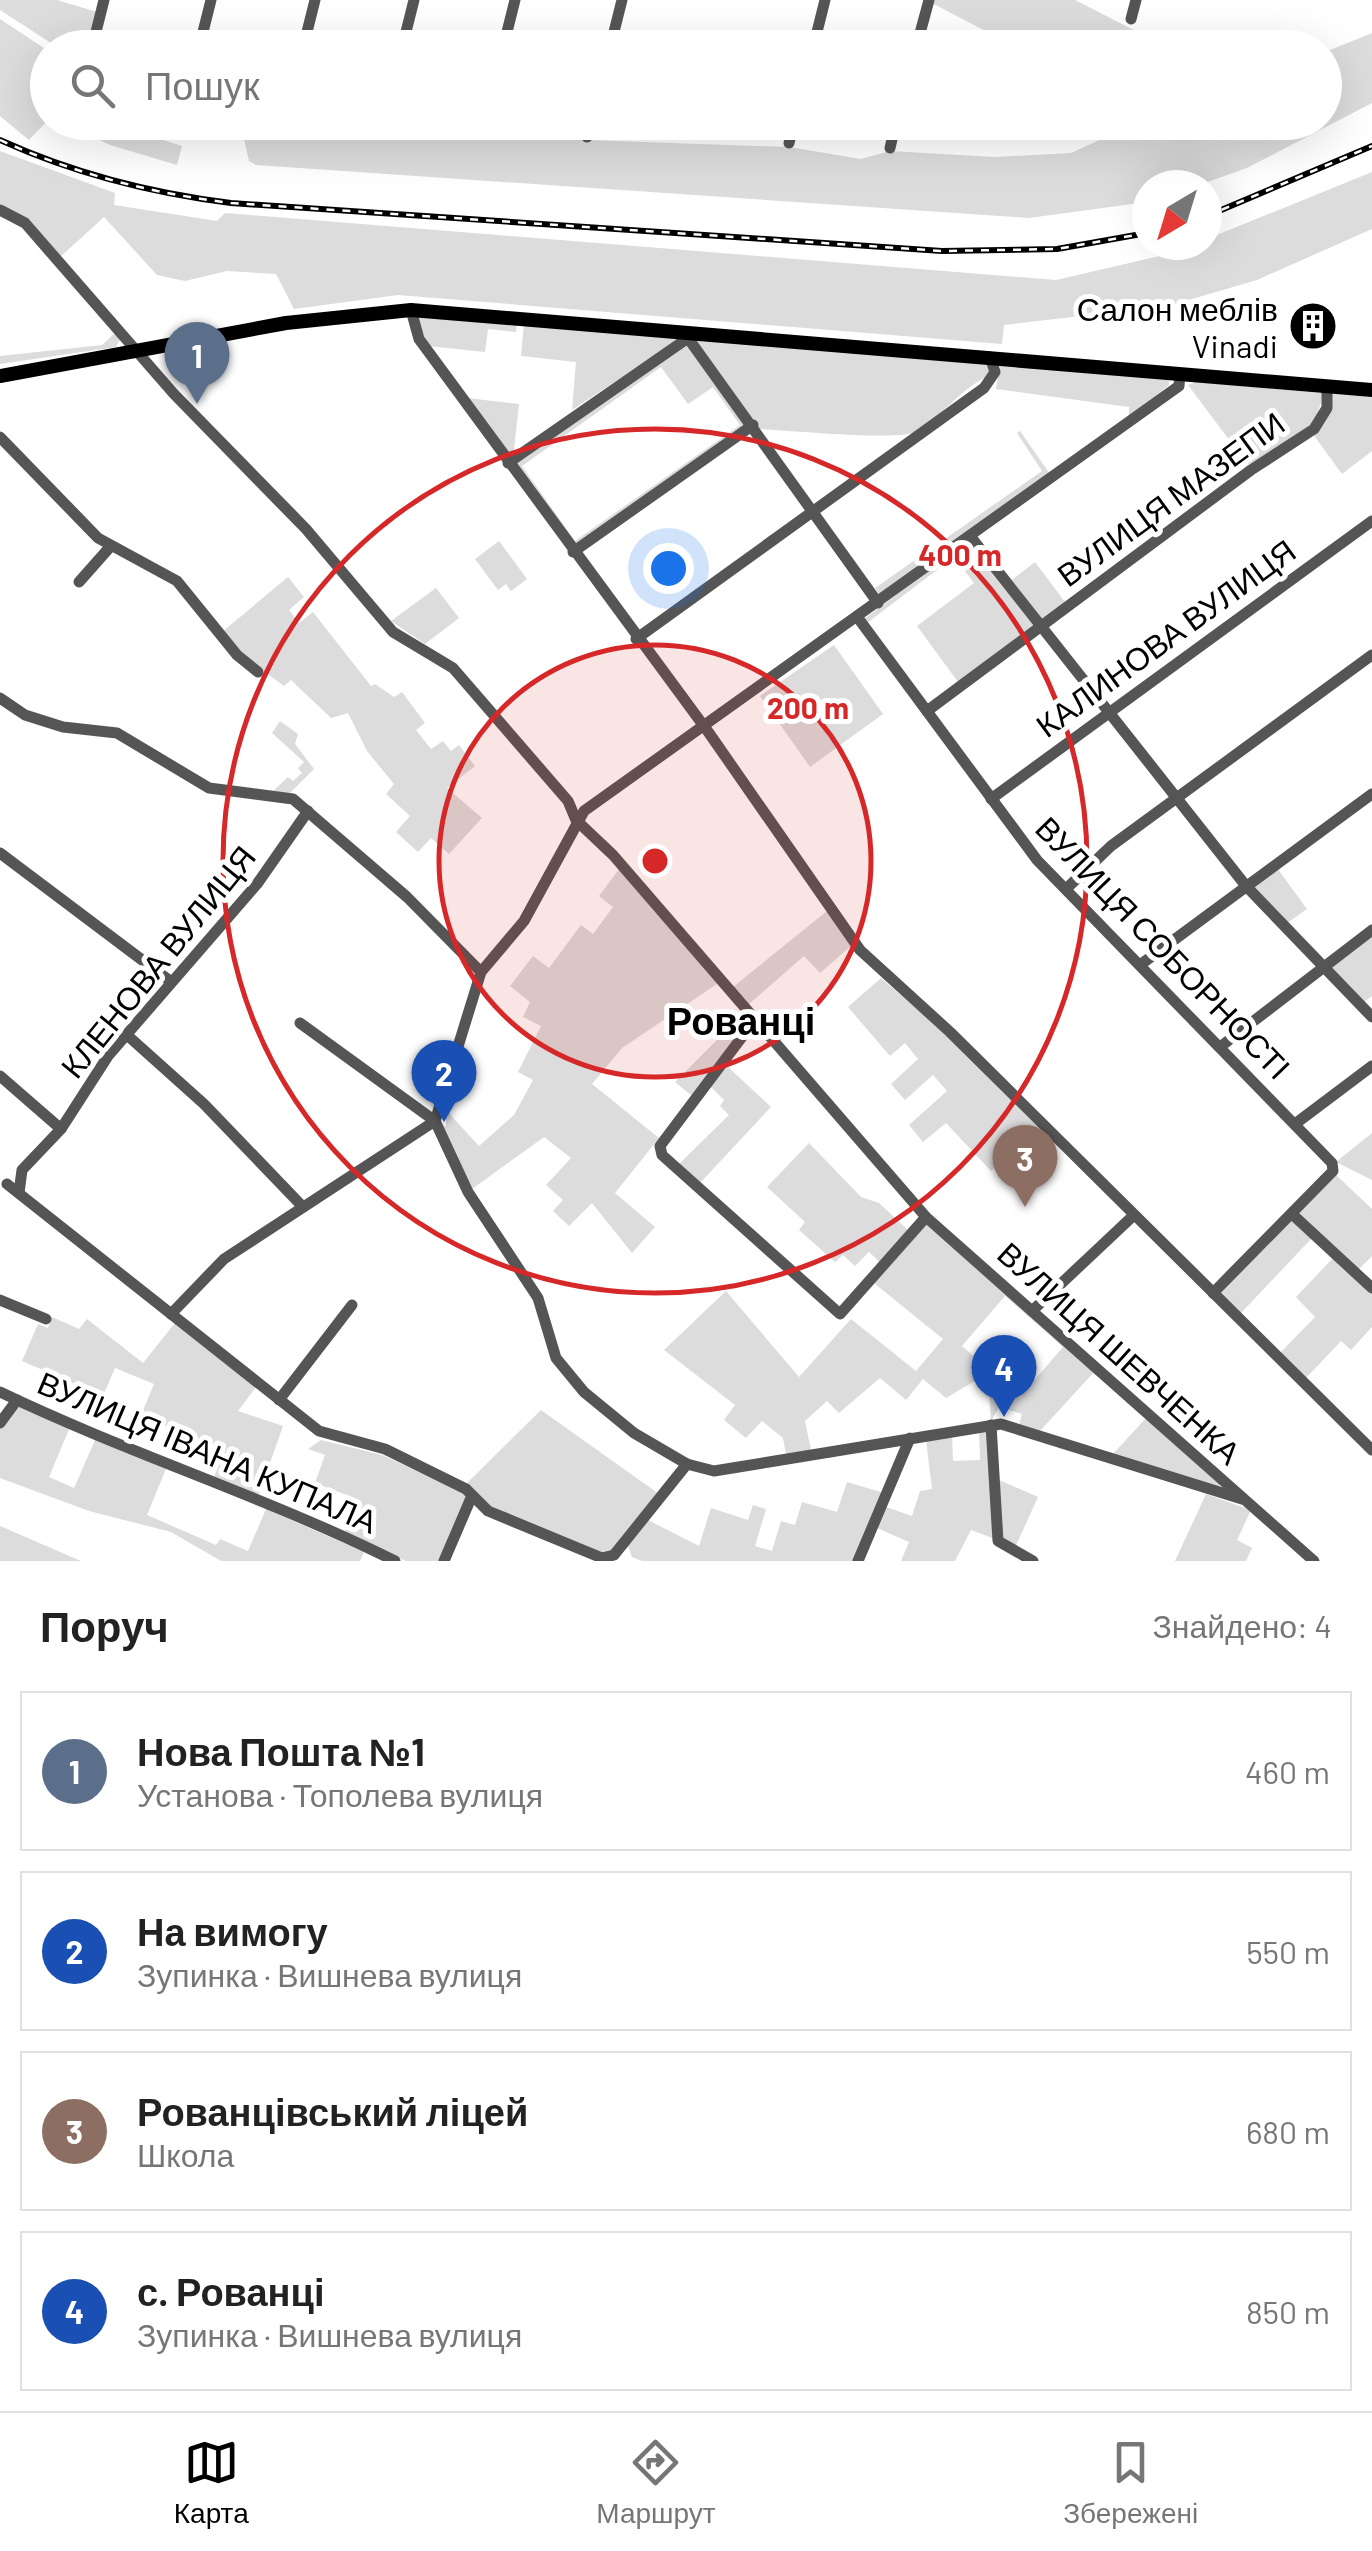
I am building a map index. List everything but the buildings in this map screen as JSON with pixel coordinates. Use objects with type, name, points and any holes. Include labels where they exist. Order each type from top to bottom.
[{"type":"main road","points":[[0,376],[338,315],[410,310],[684,336],[990,357],[1372,390]]},
{"type":"street","points":[[96,30],[104,0]]},
{"type":"street","points":[[204,30],[211,0]]},
{"type":"street","points":[[306,30],[314,0]]},
{"type":"street","points":[[406,30],[414,0]]},
{"type":"street","points":[[508,30],[516,0]]},
{"type":"street","points":[[614,30],[622,0]]},
{"type":"street","points":[[818,30],[826,0]]},
{"type":"street","points":[[921,30],[929,0]]},
{"type":"street","points":[[1131,19],[1136,0]]},
{"type":"street","points":[[890,148],[892,140]]},
{"type":"street","name":"ВУЛИЦЯ ШЕВЧЕНКА","points":[[0,210],[25,223],[222,446],[306,529],[393,632],[453,668],[568,801],[576,820],[613,855],[926,1217],[1314,1561]]},
{"type":"street","points":[[410,310],[419,338],[868,960],[950,1032],[1372,1450]]},
{"type":"street","points":[[118,356],[125,336]]},
{"type":"street","points":[[508,463],[684,336],[753,425],[878,603]]},
{"type":"street","points":[[636,639],[811,509],[984,388],[994,372],[990,357]]},
{"type":"street","points":[[171,1314],[224,1259],[435,1121],[481,972],[524,921],[576,820],[1179,386],[1180,374]]},
{"type":"street","name":"ВУЛИЦЯ МАЗЕПИ","points":[[926,711],[1314,429],[1327,408],[1327,387]]},
{"type":"street","points":[[573,552],[753,425]]},
{"type":"street","points":[[0,436],[110,547],[177,581],[236,655],[258,672]]},
{"type":"street","name":"КАЛИНОВА ВУЛИЦЯ","points":[[991,799],[1372,521]]},
{"type":"street","points":[[970,536],[1246,886],[1372,1017]]},
{"type":"street","points":[[80,582],[110,547]]},
{"type":"street","name":"ВУЛИЦЯ СОБОРНОСТІ","points":[[858,618],[1037,860],[1332,1164],[1333,1171],[1292,1214]]},
{"type":"street","points":[[1066,888],[1111,846],[1372,655]]},
{"type":"street","points":[[0,698],[24,715],[63,727],[117,733],[209,788],[282,795],[308,811],[407,897],[481,972]]},
{"type":"street","points":[[1140,965],[1372,794]]},
{"type":"street","name":"КЛЕНОВА ВУЛИЦЯ","points":[[4,1187],[61,1129],[127,1035],[257,884],[308,811]]},
{"type":"street","points":[[0,852],[170,981]]},
{"type":"street","points":[[1220,1047],[1372,930]]},
{"type":"street","points":[[754,1022],[660,1146],[662,1154],[840,1314],[926,1217]]},
{"type":"street","points":[[300,1023],[435,1121],[468,1192],[538,1298],[556,1358],[584,1392],[634,1433],[687,1464],[714,1471],[1001,1424],[1246,1500]]},
{"type":"street","points":[[127,1035],[204,1104],[303,1207]]},
{"type":"street","points":[[1296,1124],[1372,1066]]},
{"type":"street","points":[[0,1076],[61,1129]]},
{"type":"street","points":[[19,1193],[22,1170]]},
{"type":"street","points":[[4,1187],[19,1193],[319,1431],[385,1449],[466,1489],[488,1511],[602,1558],[614,1555],[629,1561]]},
{"type":"street","points":[[1213,1293],[1292,1214],[1372,1288]]},
{"type":"street","points":[[1032,1311],[1134,1215]]},
{"type":"street","points":[[0,1300],[46,1319]]},
{"type":"street","points":[[279,1400],[352,1305]]},
{"type":"street","name":"ВУЛИЦЯ ІВАНА КУПАЛА","points":[[0,1392],[344,1535],[395,1561]]},
{"type":"street","points":[[0,1423],[17,1400]]},
{"type":"street","points":[[991,1425],[998,1541],[1033,1561]]},
{"type":"street","points":[[858,1561],[910,1438]]},
{"type":"street","points":[[614,1555],[687,1464]]},
{"type":"street","points":[[444,1561],[471,1498]]},
{"type":"shaded area","points":[[0,0],[57,0],[97,12],[92,30],[31,30],[0,10]]},
{"type":"shaded area","points":[[926,0],[1075,0],[1134,30],[983,30]]},
{"type":"shaded area","points":[[0,19],[30,39],[30,139],[0,116]]},
{"type":"shaded area","points":[[1372,33],[1372,103],[1342,119],[1342,45]]},
{"type":"shaded area","points":[[99,140],[163,140],[182,146],[177,165]]},
{"type":"shaded area","points":[[244,140],[587,140],[789,147],[861,159],[890,151],[995,157],[1071,153],[1099,140],[1301,140],[1222,177],[1222,170],[1132,170],[1132,204],[1029,218],[256,165],[249,161]]},
{"type":"shaded area","points":[[0,151],[115,193],[114,205],[217,221],[225,213],[1056,280],[1142,260],[1222,260],[1222,233],[1372,172],[1372,229],[1257,280],[1168,306],[1004,325],[1002,344],[398,295],[294,309],[276,274],[227,271],[185,281],[157,275],[104,217],[59,258],[28,220],[0,206]]},
{"type":"shaded area","points":[[415,315],[517,322],[516,332],[488,329],[485,352],[428,346]]},
{"type":"shaded area","points":[[524,323],[678,335],[678,340],[572,410],[576,362],[521,356]]},
{"type":"shaded area","points":[[117,331],[120,340],[116,347],[0,364],[0,356],[102,345]]},
{"type":"shaded area","points":[[691,337],[987,363],[991,369],[988,376],[915,432],[865,435],[759,429]]},
{"type":"shaded area","points":[[688,342],[750,424],[574,548],[513,464]],"holes":[[[661,367],[688,404],[713,387],[740,425],[575,541],[522,466]]]},
{"type":"shaded area","points":[[1000,364],[1169,380],[1169,385],[1129,417],[1129,407],[996,389]]},
{"type":"shaded area","points":[[1196,382],[1322,393],[1320,407],[1296,438],[1248,465],[1188,385]]},
{"type":"shaded area","points":[[1332,394],[1372,397],[1372,451],[1342,474],[1312,433]]},
{"type":"shaded area","points":[[467,398],[519,404],[514,450],[507,455]]},
{"type":"shaded area","points":[[1020,431],[1050,474],[880,596],[875,588],[1042,471],[1017,433]]},
{"type":"shaded area","points":[[970,540],[1036,623],[958,682],[917,626],[974,583],[954,557],[867,623],[864,619]]},
{"type":"shaded area","points":[[499,541],[527,579],[511,591],[506,584],[498,590],[475,559]]},
{"type":"shaded area","points":[[1035,562],[1065,602],[1042,619],[1012,580]]},
{"type":"shaded area","points":[[288,577],[304,597],[289,610],[299,623],[313,612],[371,686],[375,684],[394,697],[402,692],[425,723],[416,730],[431,749],[443,741],[451,751],[459,745],[475,766],[447,788],[482,818],[449,854],[431,838],[418,852],[396,832],[410,816],[386,794],[394,784],[367,751],[348,713],[331,718],[291,680],[284,686],[239,653],[222,632]]},
{"type":"shaded area","points":[[436,588],[459,618],[425,644],[391,621]]},
{"type":"shaded area","points":[[834,645],[883,714],[810,767],[760,696]]},
{"type":"shaded area","points":[[280,721],[298,734],[295,744],[314,769],[289,794],[273,791],[288,777],[293,781],[302,773],[298,768],[304,762],[272,733]]},
{"type":"shaded area","points":[[620,868],[717,984],[622,1048],[592,1084],[659,1138],[615,1193],[655,1227],[632,1253],[592,1203],[569,1226],[553,1211],[563,1200],[546,1185],[571,1158],[544,1137],[472,1189],[442,1126],[446,1126],[446,1110],[479,1146],[514,1115],[533,1080],[518,1072],[541,1026],[523,1017],[530,1002],[510,986],[533,956],[549,968],[581,925],[593,934],[613,907],[599,896]]},
{"type":"shaded area","points":[[1277,868],[1307,909],[1286,924],[1253,886]]},
{"type":"shaded area","points":[[827,911],[851,946],[820,973],[804,956],[748,1005],[733,987]]},
{"type":"shaded area","points":[[1372,936],[1372,996],[1364,1002],[1329,967]]},
{"type":"shaded area","points":[[881,978],[947,1035],[1039,1127],[991,1171],[946,1123],[923,1142],[909,1125],[947,1091],[933,1075],[905,1100],[891,1084],[918,1059],[905,1043],[890,1056],[848,1007]]},
{"type":"shaded area","points":[[727,1030],[736,1038],[692,1096],[675,1082]]},
{"type":"shaded area","points":[[726,1065],[771,1107],[700,1183],[679,1164],[729,1115],[720,1106],[724,1100],[710,1086]]},
{"type":"shaded area","points":[[1372,1133],[1372,1180],[1336,1162]]},
{"type":"shaded area","points":[[809,1143],[861,1197],[879,1203],[909,1231],[882,1264],[869,1252],[855,1266],[843,1255],[835,1262],[799,1230],[805,1222],[767,1187]]},
{"type":"shaded area","points":[[1335,1174],[1372,1209],[1372,1256],[1358,1270],[1298,1213]]},
{"type":"shaded area","points":[[1292,1219],[1312,1238],[1240,1314],[1219,1292]]},
{"type":"shaded area","points":[[927,1222],[1095,1371],[1040,1431],[1019,1425],[1022,1414],[999,1407],[991,1421],[989,1389],[978,1379],[946,1398],[923,1379],[906,1400],[880,1378],[839,1413],[827,1401],[805,1421],[811,1450],[786,1454],[783,1438],[762,1421],[746,1438],[724,1420],[735,1405],[664,1350],[726,1291],[799,1377],[851,1319],[916,1371],[943,1339],[874,1283]],"holes":[[[1005,1296],[1063,1347],[1020,1397],[962,1346]]]},
{"type":"shaded area","points":[[1334,1257],[1372,1293],[1372,1327],[1351,1350],[1341,1341],[1306,1378],[1280,1353],[1315,1317],[1296,1297]]},
{"type":"shaded area","points":[[52,1317],[79,1329],[87,1319],[143,1363],[175,1323],[256,1387],[238,1411],[283,1426],[258,1497],[213,1479],[225,1451],[141,1415],[154,1384],[115,1368],[103,1396],[22,1361],[38,1324],[48,1328]]},
{"type":"shaded area","points":[[17,1404],[70,1427],[49,1477],[74,1488],[96,1438],[166,1469],[147,1515],[216,1545],[220,1539],[248,1551],[266,1509],[364,1552],[360,1561],[221,1561],[171,1532],[89,1511],[0,1478],[0,1428]]},
{"type":"shaded area","points":[[541,1410],[659,1494],[610,1552],[602,1555],[490,1508],[465,1485]]},
{"type":"shaded area","points":[[1147,1417],[1220,1484],[1219,1486],[1113,1454]]},
{"type":"shaded area","points":[[989,1430],[995,1539],[971,1530],[955,1561],[901,1561],[909,1542],[877,1528],[886,1507],[912,1516],[920,1491],[932,1489],[926,1440],[952,1436],[953,1461],[980,1460],[979,1431]]},
{"type":"shaded area","points":[[321,1440],[382,1455],[464,1493],[467,1499],[441,1561],[406,1561],[345,1531],[357,1499],[315,1483],[325,1455],[308,1449]]},
{"type":"shaded area","points":[[997,1479],[1038,1497],[1014,1550],[1003,1545]]},
{"type":"shaded area","points":[[847,1482],[884,1493],[855,1561],[642,1561],[632,1557],[628,1546],[648,1520],[699,1546],[711,1508],[748,1520],[753,1505],[766,1509],[755,1546],[772,1551],[781,1521],[795,1525],[802,1502],[837,1512]]},
{"type":"shaded area","points":[[1206,1494],[1251,1510],[1237,1540],[1252,1548],[1246,1561],[1175,1561]]},
{"type":"shaded area","points":[[0,1526],[81,1561],[0,1561]]},
{"type":"railway","points":[[0,140],[113,180],[231,203],[942,251],[1057,249],[1132,236]]},
{"type":"railway","points":[[1222,210],[1372,146]]},
{"type":"place","name":"Салон меблів Vinadi","points":[[1313,326]]},
{"type":"place","name":"Нова Пошта №1","points":[[197,404]]},
{"type":"place","name":"На вимогу","points":[[444,1122]]},
{"type":"place","name":"Рованцівський ліцей","points":[[1025,1207]]},
{"type":"place","name":"с. Рованці","points":[[1004,1417]]},
{"type":"district","name":"Рованці","points":[[741,1020]]}]
